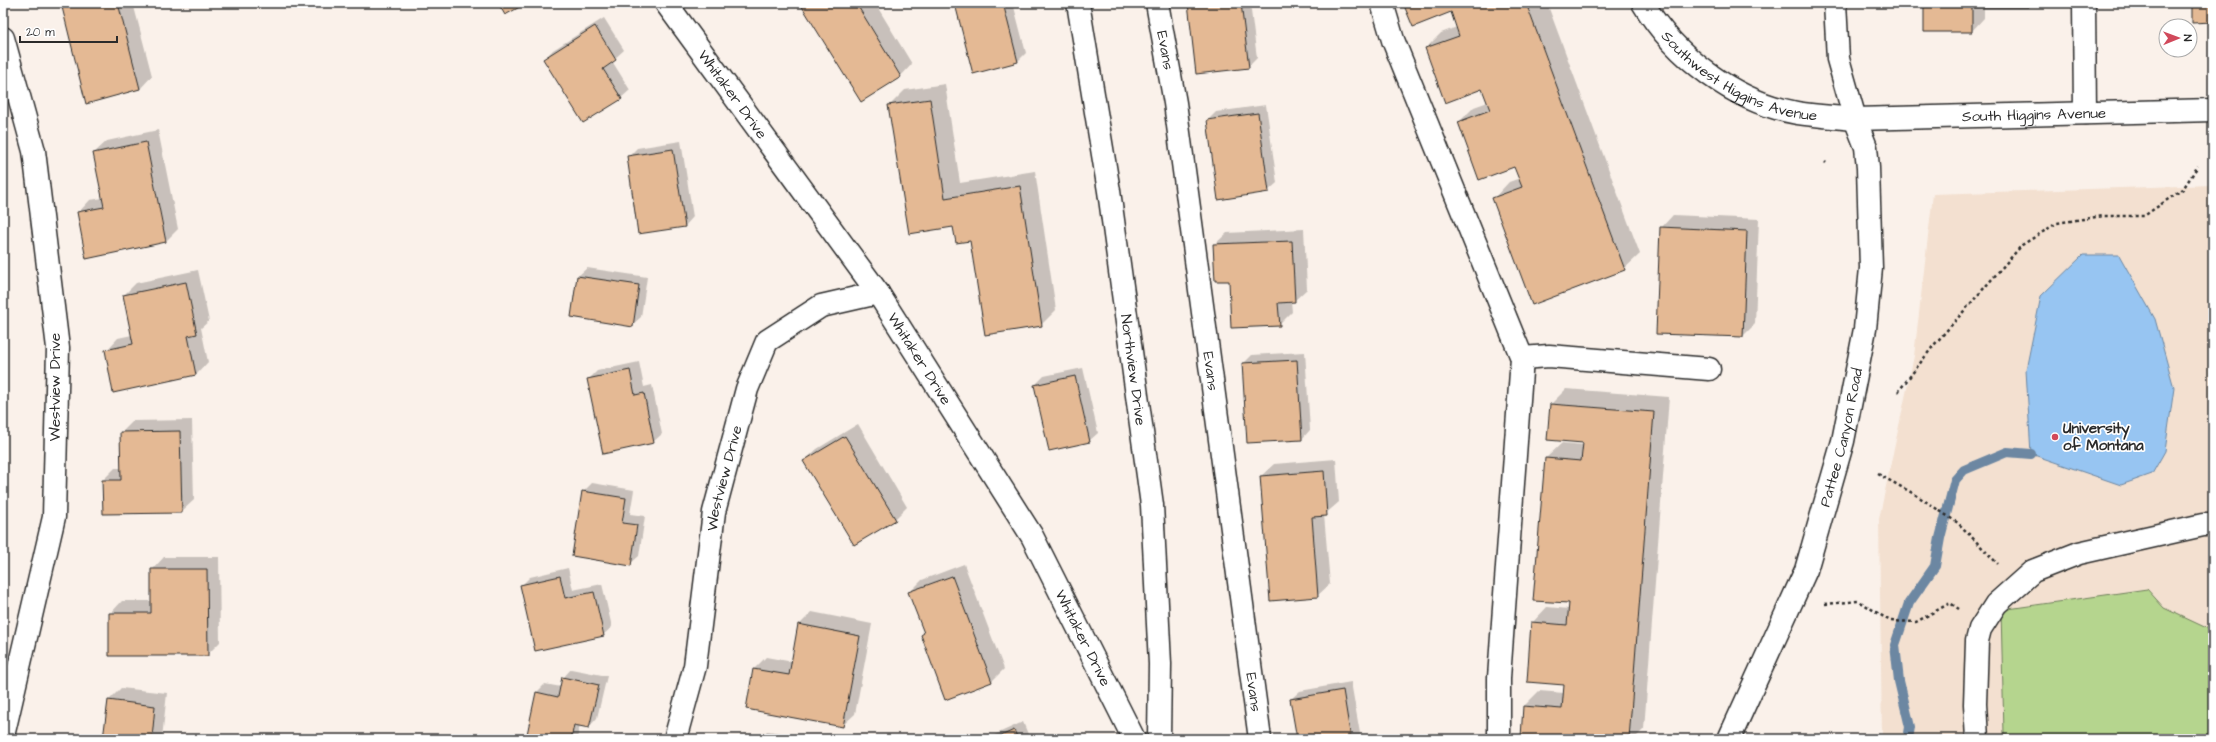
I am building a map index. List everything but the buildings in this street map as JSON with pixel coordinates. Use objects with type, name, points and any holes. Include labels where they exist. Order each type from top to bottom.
[{"type":"street","name":"Whitaker Drive","points":[[666,3],[878,293],[1032,536],[1134,739]]},
{"type":"street","name":"Northview Drive","points":[[1078,3],[1109,191],[1152,505],[1160,664],[1159,739]]},
{"type":"street","name":"Evans","points":[[1157,3],[1177,118],[1260,739]]},
{"type":"street","points":[[1382,3],[1394,40],[1522,358],[1499,678],[1499,739]]},
{"type":"street","name":"Southwest Higgins Avenue","points":[[1643,3],[1671,41],[1723,84],[1752,99],[1796,113],[1855,119]]},
{"type":"street","name":"Pattee Canyon Road","points":[[1729,739],[1806,570],[1843,442],[1865,329],[1871,268],[1868,168],[1866,147],[1855,119],[1838,59],[1835,3]]},
{"type":"street","points":[[2084,3],[2085,113]]},
{"type":"street","name":"Westview Drive","points":[[3,38],[34,152],[58,348],[54,517],[3,736]]},
{"type":"street","name":"South Higgins Avenue","points":[[1855,119],[2213,110]]},
{"type":"street","name":"Westview Drive","points":[[675,739],[696,666],[714,512],[746,389],[767,341],[821,306],[878,293]]},
{"type":"street","points":[[1522,358],[1549,356],[1709,369]]},
{"type":"street","points":[[1977,739],[1975,704],[1978,640],[1980,629],[1996,604],[2033,571],[2079,553],[2203,525],[2213,525]]},
{"type":"path","points":[[1898,392],[1934,345],[2022,246],[2057,223],[2103,216],[2144,216],[2183,189],[2198,166]]},
{"type":"path","points":[[2213,233],[2210,305],[2213,379]]},
{"type":"path","points":[[1878,474],[1927,502],[1958,523],[2003,569],[2015,588]]},
{"type":"path","points":[[1825,604],[1859,600],[1890,621],[1916,622],[1950,603],[1959,609],[1968,620],[1978,640]]},
{"type":"shaded area","name":"University of Montana","points":[[2213,185],[2213,739],[1882,739],[1879,519],[1914,356],[1933,194]]},
{"type":"green space","points":[[2147,589],[2164,608],[2213,631],[2213,739],[2014,739],[2004,734],[2001,610]]},
{"type":"water","points":[[2083,255],[2119,255],[2155,319],[2174,388],[2165,451],[2152,474],[2121,485],[2031,454],[2026,370],[2041,296]]},
{"type":"waterway","points":[[1908,739],[1910,727],[1899,681],[1895,645],[1909,603],[1935,566],[1940,538],[1955,480],[1964,470],[2007,452],[2031,454]]},
{"type":"place","name":"University of Montana","points":[[2055,437]]}]
